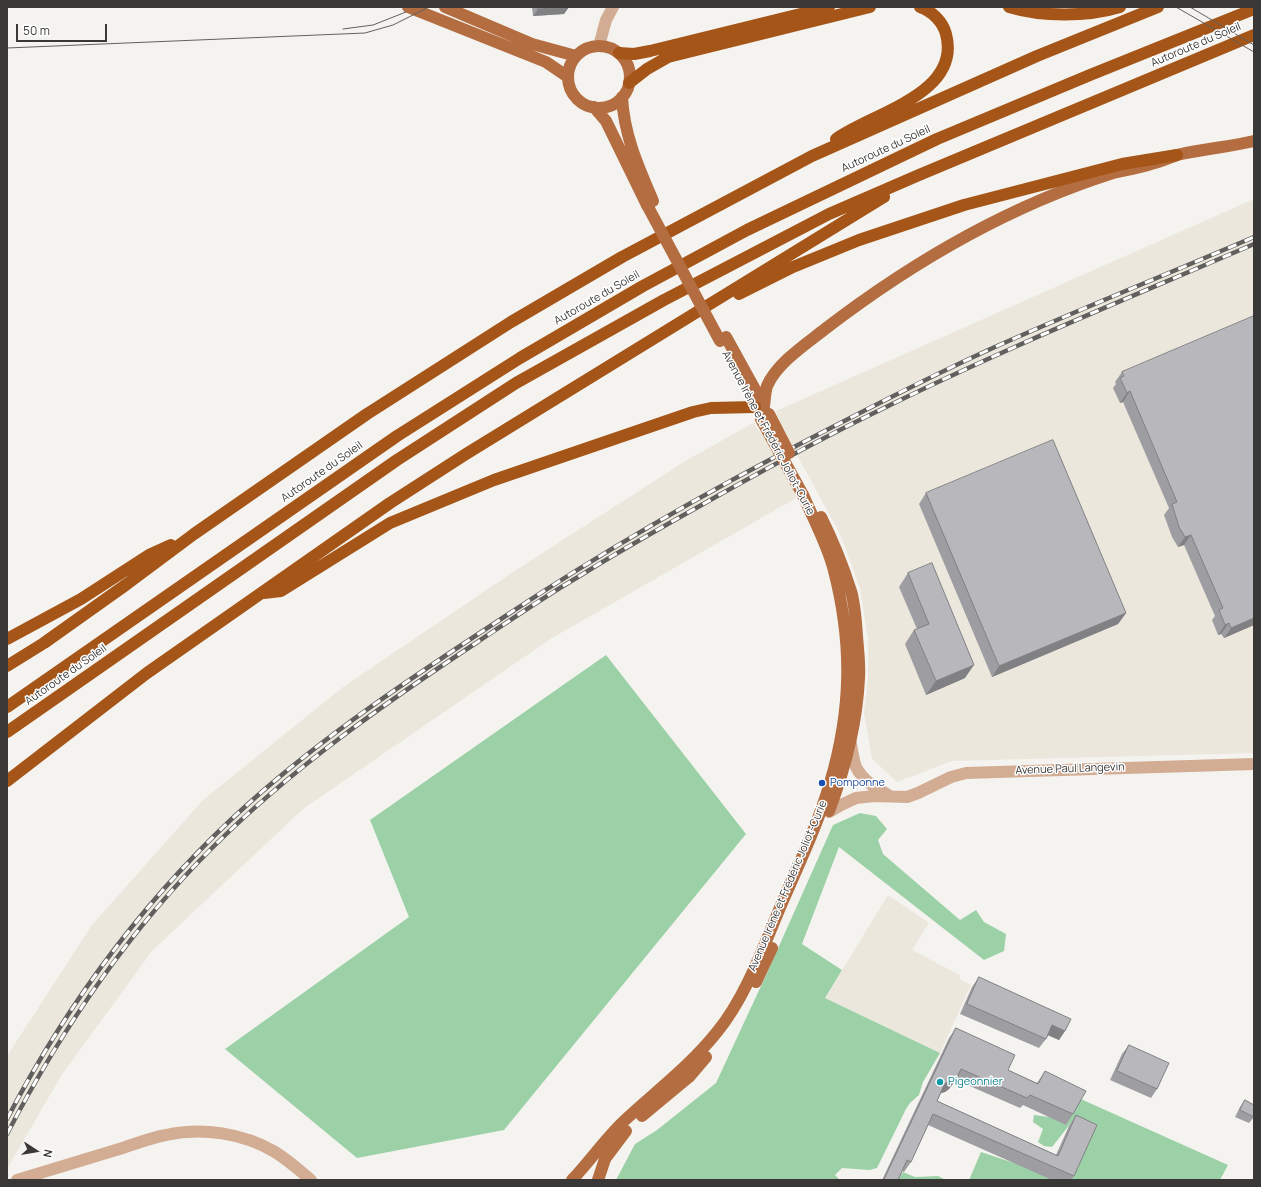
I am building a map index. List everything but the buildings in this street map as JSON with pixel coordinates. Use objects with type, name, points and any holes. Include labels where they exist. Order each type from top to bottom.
[{"type":"highway","points":[[619,53],[634,54],[829,7]]},
{"type":"highway","points":[[629,83],[647,69],[668,57],[870,7]]},
{"type":"highway","points":[[812,156],[842,135],[928,88],[943,70],[948,49],[947,36],[944,26],[935,15],[920,7]]},
{"type":"highway","points":[[1009,7],[1048,13],[1069,14],[1090,13],[1120,7]]},
{"type":"highway","points":[[7,666],[51,638],[194,534],[367,414],[512,322],[622,258],[812,156],[884,126],[1037,56],[1158,7]]},
{"type":"highway","name":"Autoroute du Soleil","points":[[7,707],[397,436],[520,358],[643,286],[747,230],[937,139],[1254,9]]},
{"type":"highway","name":"Autoroute du Soleil","points":[[7,732],[397,460],[516,383],[664,300],[829,214],[1254,35]]},
{"type":"highway","points":[[680,322],[793,267],[859,240],[964,205],[1122,164],[1177,155]]},
{"type":"highway","points":[[7,781],[147,673],[390,503],[466,454],[919,175]]},
{"type":"highway","points":[[262,594],[281,591],[390,523],[494,480],[692,412],[711,408],[762,411]]},
{"type":"highway","points":[[7,639],[81,599],[149,555],[194,534]]},
{"type":"main road","points":[[408,7],[546,62],[568,77]]},
{"type":"main road","points":[[445,7],[532,44],[576,56]]},
{"type":"main road","points":[[599,46],[606,47],[619,53],[628,66],[629,75],[629,83],[622,97],[609,106],[602,107],[586,105],[578,100],[569,86],[568,77],[569,69],[576,56],[583,50],[590,47],[599,46]]},
{"type":"main road","name":"Avenue Irène et Frédéric Joliot-Curie","points":[[622,97],[627,133],[651,204]]},
{"type":"main road","name":"Avenue Irène et Frédéric Joliot-Curie","points":[[594,107],[606,121],[831,538],[852,592],[856,618],[859,677],[856,711],[840,781],[829,812],[764,965],[731,1027],[689,1077],[629,1127],[605,1159],[598,1180]]},
{"type":"main road","points":[[762,411],[767,385],[784,362],[802,346],[855,306],[903,273],[956,242],[1048,198],[1115,173],[1152,164],[1177,155],[1254,141]]},
{"type":"main road","name":"Avenue Irène et Frédéric Joliot-Curie","points":[[572,1180],[622,1123],[687,1066],[718,1031],[739,999],[758,958],[824,802],[837,755],[846,708],[848,677],[847,647],[842,608],[832,566],[806,493]]},
{"type":"street","points":[[599,46],[606,20],[613,7]]},
{"type":"street","points":[[850,739],[856,767],[864,778],[891,796]]},
{"type":"street","name":"Avenue Paul Langevin","points":[[829,812],[856,798],[891,796],[907,797],[951,777],[966,773],[1254,764]]},
{"type":"street","points":[[18,1180],[165,1135],[197,1132],[232,1135],[260,1144],[276,1152],[293,1164],[311,1180]]},
{"type":"shaded area","points":[[1254,199],[1254,753],[952,761],[897,782],[872,759],[864,713],[868,678],[868,639],[860,588],[840,534],[780,424],[776,411]]},
{"type":"shaded area","points":[[753,423],[772,447],[798,497],[552,638],[303,809],[152,951],[61,1076],[7,1169],[7,1056],[92,925],[203,800],[343,687],[516,570],[687,460]]},
{"type":"shaded area","points":[[888,895],[929,923],[912,950],[960,975],[960,979],[971,985],[940,1053],[825,998]]},
{"type":"green space","points":[[606,655],[746,834],[504,1130],[357,1158],[225,1049],[409,917],[370,820]]},
{"type":"green space","points":[[860,813],[876,816],[887,829],[878,840],[883,854],[960,920],[976,910],[984,922],[1006,934],[1004,951],[984,960],[839,847],[802,944],[842,970],[825,998],[940,1053],[923,1082],[919,1095],[906,1109],[877,1168],[869,1170],[842,1168],[835,1175],[840,1180],[616,1180],[635,1144],[657,1130],[716,1083],[833,825]]},
{"type":"green space","points":[[1074,1096],[1228,1165],[1220,1180],[969,1180],[981,1152],[1038,1171],[1051,1170],[1090,1133],[1071,1123],[1052,1147],[1044,1146],[1038,1142],[1043,1129],[1033,1122],[1034,1115],[1056,1118]]},
{"type":"green space","points":[[903,1172],[915,1177],[938,1176],[946,1180],[897,1180]]},
{"type":"tram line","points":[[7,48],[365,33],[393,25],[429,7]]},
{"type":"tram line","points":[[1176,7],[1254,52]]},
{"type":"tram line","points":[[1190,7],[1254,45]]},
{"type":"tram line","points":[[343,29],[373,25],[406,12]]},
{"type":"railway","points":[[7,1119],[56,1033],[84,991],[113,951],[177,874],[212,838],[278,778],[339,730],[403,684],[578,569],[697,499],[778,455],[884,400],[973,357],[1254,237]]},
{"type":"railway","points":[[7,1134],[50,1056],[74,1019],[125,947],[181,880],[212,848],[274,791],[340,738],[409,688],[565,585],[649,535],[800,451],[860,420],[973,366],[1066,324],[1254,244]]},
{"type":"place","name":"Pomponne","points":[[822,783]]},
{"type":"place","name":"Pigeonnier","points":[[940,1082]]}]
